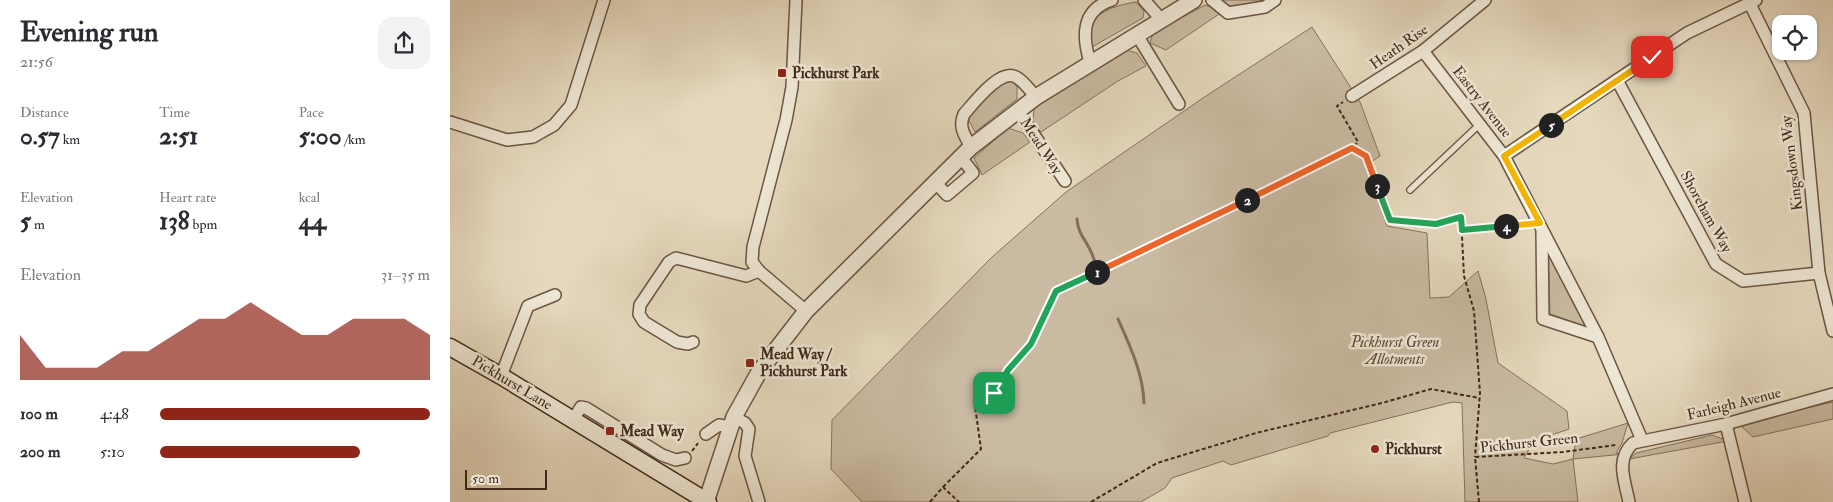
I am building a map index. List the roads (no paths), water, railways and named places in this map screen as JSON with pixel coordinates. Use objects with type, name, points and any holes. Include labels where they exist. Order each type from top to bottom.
[{"type":"main road","name":"Pickhurst Lane","points":[[450,347],[501,376],[706,502]]},
{"type":"street","points":[[450,122],[507,140],[533,137],[554,125],[571,105],[604,0]]},
{"type":"street","points":[[796,0],[792,87],[786,120],[753,248],[752,262],[759,271],[806,311]]},
{"type":"street","points":[[1090,62],[1084,43],[1084,30],[1096,8],[1112,0]]},
{"type":"street","points":[[1144,0],[1161,19]]},
{"type":"street","name":"Mead Way","points":[[706,502],[732,422],[759,372],[806,311],[966,152],[1036,97],[1090,62],[1194,0]]},
{"type":"street","points":[[1212,0],[1228,13],[1266,7],[1275,0]]},
{"type":"street","name":"Heath Rise","points":[[1352,96],[1423,51],[1485,0]]},
{"type":"street","points":[[1504,156],[1687,34],[1752,1]]},
{"type":"street","name":"Kingsdown Way","points":[[1752,1],[1804,113],[1820,273],[1833,331]]},
{"type":"street","points":[[1137,35],[1179,104]]},
{"type":"street","name":"Eastry Avenue","points":[[1423,51],[1504,156],[1598,338],[1642,440]]},
{"type":"street","name":"Mead Way","points":[[966,152],[961,120],[964,114],[997,80],[1004,76],[1017,77],[1036,97]]},
{"type":"street","name":"Shoreham Way","points":[[1617,80],[1716,264],[1742,281],[1820,273]]},
{"type":"street","name":"Mead Way","points":[[1018,111],[1064,181]]},
{"type":"street","name":"Eastry Avenue","points":[[1541,225],[1544,319],[1598,338]]},
{"type":"street","points":[[693,342],[688,344],[677,342],[644,322],[639,314],[640,305],[669,262],[676,258],[746,276],[759,271]]},
{"type":"street","points":[[501,376],[528,306],[555,295]]},
{"type":"street","name":"Farleigh Avenue","points":[[1629,502],[1622,465],[1627,448],[1633,443],[1726,424],[1833,394]]},
{"type":"street","points":[[573,420],[581,407],[586,408],[662,456],[676,460],[685,458]]},
{"type":"street","points":[[706,434],[719,425],[732,422],[745,423],[749,429],[745,456],[759,502]]},
{"type":"street","points":[[1726,424],[1745,502]]},
{"type":"lane","points":[[1410,190],[1480,124]]},
{"type":"waterway","points":[[1077,219],[1078,226],[1091,251],[1095,264]]},
{"type":"waterway","points":[[1118,319],[1138,370],[1144,403]]},
{"type":"place","name":"Pickhurst Park","points":[[782,73]]},
{"type":"place","name":"Mead Way / Pickhurst Park","points":[[750,363]]},
{"type":"place","name":"Mead Way","points":[[610,431]]},
{"type":"place","name":"Pickhurst","points":[[1375,449]]},
{"type":"park label","name":"Pickhurst Green Allotments","points":[[1395,350]]}]
